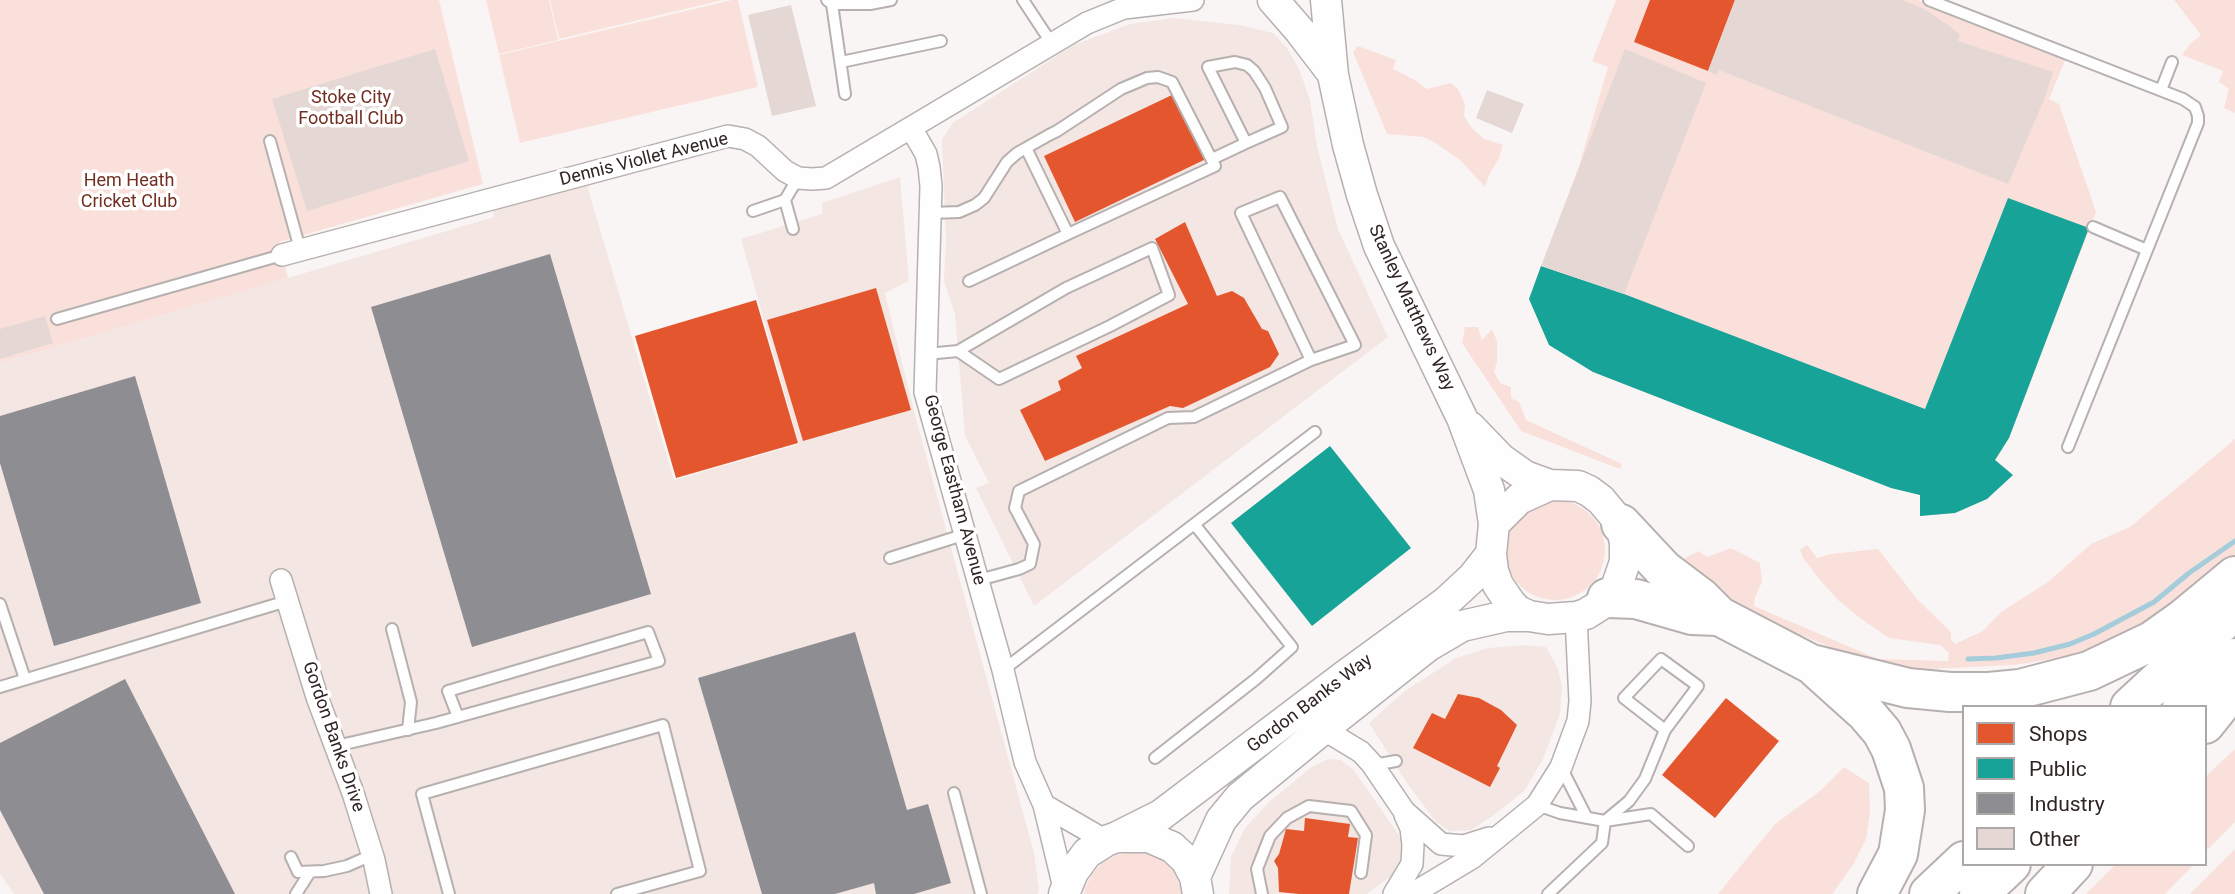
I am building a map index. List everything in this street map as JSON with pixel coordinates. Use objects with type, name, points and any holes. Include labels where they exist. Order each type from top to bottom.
[{"type":"highway","points":[[1621,524],[1664,570],[1701,598],[1719,617],[1811,664],[1908,688],[1950,692],[2020,689],[2089,671],[2152,641],[2235,576]]},
{"type":"highway","points":[[1607,598],[1649,602],[1692,615],[1719,617]]},
{"type":"highway","points":[[2132,705],[2235,610]]},
{"type":"highway","points":[[2184,705],[2235,658]]},
{"type":"highway","points":[[1811,664],[1865,712],[1882,732],[1891,748],[1904,788],[1905,810],[1898,854],[1877,894]]},
{"type":"highway","points":[[2207,722],[2235,686]]},
{"type":"highway","points":[[2207,723],[2235,699]]},
{"type":"highway","points":[[1929,894],[1962,863]]},
{"type":"highway","points":[[1979,894],[2009,866]]},
{"type":"highway","points":[[2045,894],[2071,866]]},
{"type":"main road","name":"Stanley Matthews Way","points":[[1273,0],[1333,75]]},
{"type":"main road","name":"Stanley Matthews Way","points":[[1326,0],[1333,75],[1348,145],[1379,246],[1462,418],[1489,490],[1494,524]]},
{"type":"main road","name":"Stanley Matthews Way","points":[[1462,418],[1501,459],[1524,476],[1550,485]]},
{"type":"main road","points":[[1550,485],[1578,486],[1589,491],[1601,500],[1621,524],[1625,562],[1616,588],[1602,604],[1576,617],[1548,619],[1528,616],[1518,611],[1499,585],[1491,554],[1494,524],[1519,499],[1550,485]]},
{"type":"main road","name":"Gordon Banks Way","points":[[1064,893],[1073,872],[1087,853],[1161,815],[1346,675],[1447,603],[1491,554]]},
{"type":"main road","name":"Gordon Banks Way","points":[[1197,886],[1221,820],[1266,774],[1428,646],[1461,626],[1506,616],[1528,616]]},
{"type":"main road","points":[[1111,839],[1149,837],[1172,847],[1186,860],[1197,886]]},
{"type":"street","points":[[798,178],[826,178],[1087,23],[1129,4],[1194,0]]},
{"type":"street","name":"George Eastham Avenue","points":[[911,128],[926,154],[929,167],[931,213],[925,392],[979,580],[1025,762],[1044,805],[1064,893]]},
{"type":"street","name":"Dennis Viollet Avenue","points":[[291,252],[728,136],[751,142],[785,171],[798,178]]},
{"type":"street","name":"Gordon Banks Drive","points":[[281,580],[317,697],[353,793],[381,894]]},
{"type":"street","points":[[1412,894],[1472,858],[1537,805],[1561,767],[1578,721],[1580,701],[1576,617]]},
{"type":"street","points":[[1322,729],[1361,752],[1374,765],[1404,811],[1413,845],[1412,864],[1394,894]]},
{"type":"street","points":[[1044,805],[1111,839]]},
{"type":"street","points":[[1404,811],[1441,844],[1464,846],[1497,835]]},
{"type":"lane","points":[[845,94],[829,2],[870,4],[891,0]]},
{"type":"lane","points":[[1023,0],[1052,44]]},
{"type":"lane","points":[[1929,0],[2183,99],[2195,107],[2198,116],[2198,123],[2068,447]]},
{"type":"lane","points":[[841,62],[941,41]]},
{"type":"lane","points":[[1212,159],[1282,127],[1265,88],[1254,71],[1242,62],[1208,67],[1246,143]]},
{"type":"lane","points":[[2161,90],[2172,62]]},
{"type":"lane","points":[[931,213],[959,212],[975,205],[987,194],[1007,162],[1121,89],[1147,78],[1158,77],[1172,82],[1215,166],[969,281]]},
{"type":"lane","points":[[57,319],[291,252],[270,141]]},
{"type":"lane","points":[[1026,148],[1068,234]]},
{"type":"lane","points":[[753,211],[785,200],[798,178]]},
{"type":"lane","points":[[979,580],[1030,564],[1034,544],[1014,508],[1019,491],[1168,418],[1194,417],[1311,360],[1355,345],[1280,197],[1241,213],[1311,360]]},
{"type":"lane","points":[[785,200],[793,229]]},
{"type":"lane","points":[[2093,227],[2147,250]]},
{"type":"lane","points":[[927,354],[958,351],[1066,288],[1152,248],[1169,295],[1110,327],[999,379],[958,351]]},
{"type":"lane","points":[[1003,670],[1315,432]]},
{"type":"lane","points":[[1155,758],[1292,648],[1195,525]]},
{"type":"lane","points":[[890,558],[966,534]]},
{"type":"lane","points":[[0,687],[287,601]]},
{"type":"lane","points":[[0,604],[25,679]]},
{"type":"lane","points":[[392,629],[411,702],[408,730]]},
{"type":"lane","points":[[336,746],[458,717],[659,661],[648,632],[448,691],[458,717]]},
{"type":"lane","points":[[1548,894],[1602,843],[1605,821],[1629,801],[1644,779],[1665,730],[1698,686],[1661,659],[1624,698],[1665,730]]},
{"type":"lane","points":[[449,894],[422,794],[663,725],[700,871],[617,894]]},
{"type":"lane","points":[[1374,765],[1396,761]]},
{"type":"lane","points":[[1561,767],[1587,818]]},
{"type":"lane","points":[[954,793],[981,894]]},
{"type":"lane","points":[[1537,805],[1560,813],[1605,821],[1651,814],[1688,846]]},
{"type":"lane","points":[[1262,894],[1256,869],[1270,836],[1287,817],[1309,806],[1351,811],[1366,835],[1361,873]]},
{"type":"lane","points":[[291,857],[298,873],[347,866],[372,855]]},
{"type":"lane","points":[[296,894],[310,872]]},
{"type":"shaded area","points":[[1174,18],[1239,25],[1273,33],[1287,48],[1299,69],[1310,100],[1317,146],[1338,229],[1388,337],[1034,606],[976,488],[989,483],[965,436],[955,314],[944,281],[946,240],[942,139],[954,122],[1074,45],[1130,24]]},
{"type":"shaded area","points":[[900,177],[909,281],[885,293],[914,411],[1034,853],[1038,894],[14,894],[0,874],[0,363],[494,217],[491,204],[586,182],[674,480],[799,444],[741,239],[822,214],[822,203]]},
{"type":"shaded area","points":[[1524,645],[1546,647],[1558,669],[1562,687],[1560,714],[1543,759],[1524,791],[1494,815],[1471,830],[1450,831],[1436,822],[1407,783],[1369,723],[1405,691],[1456,658],[1488,648]]},
{"type":"shaded area","points":[[1329,759],[1341,760],[1353,769],[1399,835],[1402,846],[1399,866],[1392,875],[1367,894],[1229,894],[1231,857],[1245,828],[1268,803],[1313,766]]},
{"type":"green space","name":"Hem Heath Cricket Club","points":[[0,0],[439,0],[483,184],[279,242],[288,278],[0,363]]},
{"type":"green space","points":[[486,0],[549,0],[558,40],[499,54]]},
{"type":"green space","points":[[550,0],[723,0],[559,39]]},
{"type":"green space","points":[[738,0],[758,87],[520,143],[499,55]]},
{"type":"green space","points":[[1616,0],[1918,0],[2066,58],[2049,99],[2059,104],[2096,212],[2009,438],[1996,460],[2013,475],[1987,499],[1955,513],[1920,516],[1920,495],[1891,488],[1593,372],[1549,345],[1529,299],[1579,166],[1608,67],[1592,61]]},
{"type":"green space","points":[[2174,0],[2235,0],[2235,113],[2224,108],[2229,89],[2219,82],[2223,71],[2182,55],[2201,35]]},
{"type":"green space","points":[[1358,46],[1396,60],[1393,69],[1427,89],[1451,83],[1458,89],[1465,104],[1464,116],[1472,128],[1484,139],[1503,145],[1485,187],[1460,160],[1434,142],[1423,137],[1387,134],[1353,52]]},
{"type":"green space","points":[[1465,327],[1478,327],[1482,340],[1492,329],[1497,341],[1494,372],[1500,383],[1511,387],[1511,398],[1519,402],[1526,420],[1622,464],[1620,469],[1521,431],[1462,343]]},
{"type":"green space","points":[[2235,439],[2235,561],[2168,612],[2090,653],[2014,665],[1930,669],[1903,667],[1843,652],[1778,626],[1721,594],[1679,564],[1699,551],[1707,557],[1731,548],[1760,563],[1762,582],[1754,606],[1878,659],[1948,661],[1949,653],[1940,645],[1889,638],[1860,618],[1838,600],[1820,580],[1800,550],[1807,545],[1817,558],[1878,549],[1918,600],[1951,632],[1951,639],[1955,644],[1983,631],[2001,612],[2048,582],[2091,544],[2130,527]]},
{"type":"green space","points":[[1555,500],[1574,504],[1591,514],[1601,531],[1605,550],[1601,569],[1591,586],[1574,596],[1555,600],[1536,596],[1519,586],[1509,569],[1505,550],[1509,531],[1519,514],[1536,504]]},
{"type":"green space","points":[[2235,749],[2235,822],[2207,850],[2207,775]]},
{"type":"green space","points":[[1844,767],[1869,783],[1870,813],[1866,839],[1853,865],[1832,894],[1718,894],[1775,824],[1820,791]]},
{"type":"green space","points":[[2235,849],[2235,894],[2190,894]]},
{"type":"green space","points":[[1132,852],[1148,854],[1163,861],[1174,872],[1183,894],[1084,894],[1092,874],[1103,862]]},
{"type":"green space","points":[[2114,866],[2192,866],[2165,894],[2086,894]]},
{"type":"building: Shops","points":[[1650,0],[1735,0],[1708,71],[1634,42]]},
{"type":"building: Shops","points":[[1174,94],[1206,159],[1075,222],[1044,156]]},
{"type":"building: Shops","points":[[1185,222],[1217,296],[1232,291],[1244,298],[1262,329],[1268,331],[1279,354],[1270,367],[1183,408],[1170,406],[1045,461],[1020,410],[1061,390],[1058,381],[1082,368],[1076,356],[1188,304],[1155,239]]},
{"type":"building: Shops","points":[[876,288],[911,410],[803,441],[767,320]]},
{"type":"building: Shops","points":[[756,300],[798,443],[676,478],[635,336]]},
{"type":"building: Shops","points":[[1458,694],[1479,698],[1501,710],[1517,725],[1490,787],[1413,748],[1432,713],[1445,719]]},
{"type":"building: Shops","points":[[1726,698],[1779,741],[1715,818],[1662,775]]},
{"type":"building: Shops","points":[[1305,818],[1350,824],[1348,837],[1358,838],[1349,894],[1279,892],[1278,868],[1274,861],[1279,854],[1286,829],[1304,831]]},
{"type":"building: Public","points":[[2008,198],[2089,228],[2009,438],[1995,460],[2013,475],[1987,499],[1955,513],[1920,516],[1920,495],[1891,488],[1593,372],[1549,345],[1529,299],[1541,266],[1624,294],[1925,409]]},
{"type":"building: Public","points":[[1330,446],[1411,548],[1312,626],[1231,523]]},
{"type":"building: Industry","points":[[550,254],[651,594],[472,647],[371,307]]},
{"type":"building: Industry","points":[[135,376],[201,603],[54,646],[0,463],[0,416]]},
{"type":"building: Industry","points":[[855,632],[907,810],[928,804],[951,883],[914,894],[876,894],[874,883],[835,894],[762,894],[698,678]]},
{"type":"building: Industry","points":[[125,679],[235,894],[44,894],[0,810],[0,743]]},
{"type":"building: Other","points":[[1735,0],[1902,0],[1922,8],[1948,25],[1960,35],[1958,41],[2053,72],[2008,184],[1719,70],[1717,75],[1708,71]]},
{"type":"building: Other","points":[[791,5],[816,106],[772,116],[748,15]]},
{"type":"building: Other","name":"Stoke City Football Club","points":[[435,49],[469,161],[307,211],[272,99]]},
{"type":"building: Other","points":[[1625,49],[1706,83],[1624,294],[1541,266]]},
{"type":"building: Other","points":[[1487,90],[1524,104],[1512,133],[1476,118]]},
{"type":"building: Other","points":[[45,316],[53,343],[0,359],[0,329]]},
{"type":"waterway","points":[[1968,659],[2034,653],[2070,644],[2094,634],[2154,602],[2189,573],[2235,541]]}]
